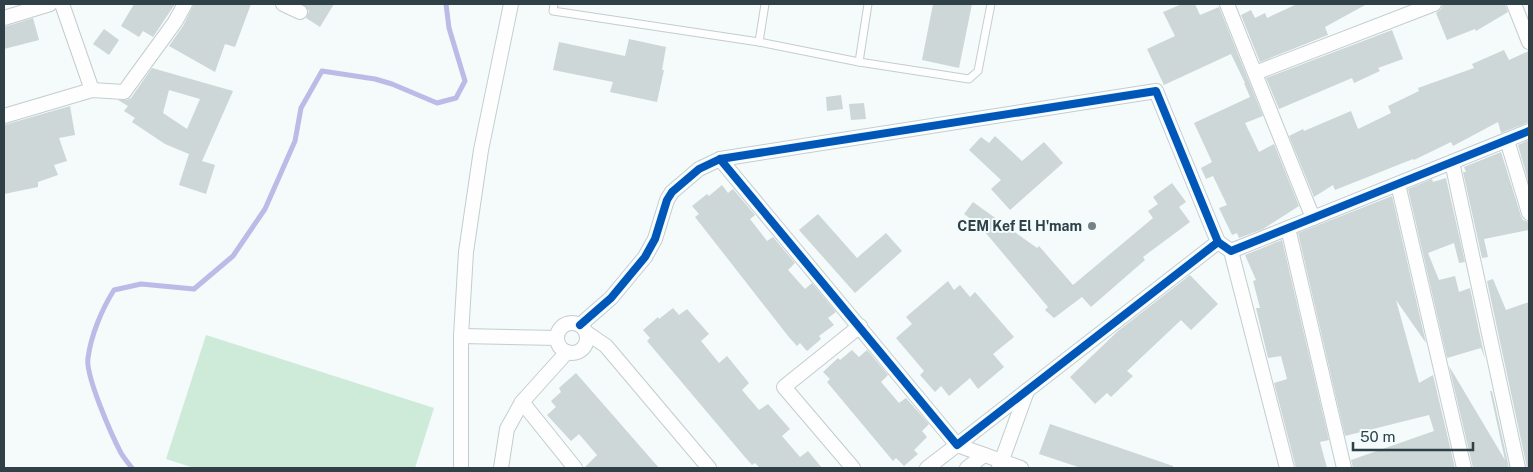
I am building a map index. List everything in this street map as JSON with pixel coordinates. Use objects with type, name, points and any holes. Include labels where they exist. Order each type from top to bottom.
[{"type":"street","points":[[4,18],[50,4]]},
{"type":"street","points":[[62,4],[92,90]]},
{"type":"street","points":[[4,116],[92,90],[124,92],[185,4]]},
{"type":"street","points":[[283,4],[300,12]]},
{"type":"street","points":[[461,468],[462,336],[467,242],[481,150],[512,4]]},
{"type":"street","points":[[1227,4],[1313,218]]},
{"type":"street","points":[[1255,73],[1434,4]]},
{"type":"street","points":[[1514,4],[1529,42]]},
{"type":"street","points":[[583,329],[645,257],[655,239],[667,200],[672,192],[699,169],[720,159],[1156,91],[1218,242],[1231,251],[1287,468]]},
{"type":"street","points":[[1231,251],[1529,131]]},
{"type":"street","points":[[1507,140],[1529,213]]},
{"type":"street","points":[[720,159],[957,445],[984,455],[1001,465],[1021,468]]},
{"type":"street","points":[[1452,162],[1518,468]]},
{"type":"street","points":[[1398,184],[1464,468]]},
{"type":"street","points":[[1288,228],[1344,468]]},
{"type":"street","points":[[927,468],[1218,242]]},
{"type":"street","points":[[583,329],[587,344],[584,348],[576,353],[566,352],[560,347],[557,338],[558,333],[565,325],[570,323],[583,329],[606,346],[709,468]]},
{"type":"street","points":[[853,468],[784,387],[860,326]]},
{"type":"street","points":[[462,336],[557,338]]},
{"type":"street","points":[[501,468],[507,430],[522,402],[566,352]]},
{"type":"street","points":[[1001,465],[1027,391]]},
{"type":"street","points":[[522,402],[575,468]]},
{"type":"street","points":[[967,468],[984,455]]},
{"type":"lane","points":[[554,4],[553,11],[759,42],[859,62],[969,80],[978,71],[992,4]]},
{"type":"lane","points":[[759,42],[765,4]]},
{"type":"lane","points":[[859,62],[868,4]]},
{"type":"green space","points":[[206,335],[434,408],[415,468],[194,468],[166,459]]},
{"type":"building","points":[[134,4],[175,4],[153,37],[143,31],[139,37],[121,26]]},
{"type":"building","points":[[194,4],[251,4],[235,47],[225,44],[215,72],[169,46],[183,26]]},
{"type":"building","points":[[303,4],[334,4],[320,27],[306,18],[309,11]]},
{"type":"building","points":[[933,4],[972,4],[959,68],[922,60]]},
{"type":"building","points":[[1182,4],[1195,4],[1200,15],[1219,7],[1263,116],[1245,123],[1259,152],[1274,144],[1299,206],[1263,229],[1239,238],[1237,233],[1232,235],[1219,208],[1227,205],[1213,176],[1206,179],[1201,168],[1212,162],[1194,123],[1250,97],[1231,54],[1164,85],[1147,49],[1175,36],[1163,12]]},
{"type":"building","points":[[1297,4],[1367,4],[1325,27],[1328,35],[1260,62],[1241,15],[1251,10],[1255,18],[1265,13],[1267,18]]},
{"type":"building","points":[[1443,4],[1505,4],[1508,12],[1476,31],[1475,29],[1447,40],[1436,13]]},
{"type":"building","points":[[33,18],[39,40],[4,49],[4,27]]},
{"type":"building","points":[[104,29],[119,40],[109,55],[93,44]]},
{"type":"building","points":[[1392,30],[1403,59],[1378,68],[1380,71],[1354,83],[1352,78],[1279,109],[1266,78]]},
{"type":"building","points":[[629,39],[666,47],[662,70],[664,70],[657,102],[610,92],[613,82],[553,70],[559,42],[625,56]]},
{"type":"building","points":[[1504,50],[1509,60],[1529,51],[1529,122],[1501,133],[1498,122],[1453,146],[1451,142],[1414,160],[1335,190],[1333,185],[1314,197],[1289,136],[1351,111],[1358,129],[1391,113],[1388,106],[1419,91],[1418,88],[1474,68],[1472,64]]},
{"type":"building","points":[[152,68],[233,91],[202,161],[215,165],[206,194],[179,185],[189,154],[165,144],[132,122],[135,118],[124,111],[128,106],[118,100],[131,98]],"holes":[[[169,90],[200,99],[187,129],[163,113]]]},
{"type":"building","points":[[841,95],[843,109],[827,111],[826,97]]},
{"type":"building","points":[[864,103],[866,119],[851,120],[849,104]]},
{"type":"building","points":[[70,106],[75,135],[59,138],[67,161],[54,165],[58,175],[38,182],[38,187],[4,194],[4,125]]},
{"type":"building","points":[[995,136],[1022,161],[1044,142],[1063,163],[1010,210],[991,189],[1001,180],[969,150],[981,137],[989,143]]},
{"type":"building","points":[[1529,140],[1529,184],[1518,145]]},
{"type":"building","points":[[1501,152],[1521,216],[1523,220],[1529,222],[1529,230],[1484,239],[1488,257],[1482,258],[1463,172],[1466,172],[1464,167]]},
{"type":"building","points":[[1446,178],[1465,262],[1459,263],[1454,243],[1428,253],[1439,280],[1455,276],[1459,292],[1470,288],[1485,359],[1481,348],[1447,358],[1408,189],[1432,179],[1433,182]]},
{"type":"building","points":[[1172,183],[1186,202],[1179,207],[1190,222],[1143,257],[1145,260],[1091,307],[1082,297],[1054,318],[1045,310],[1048,307],[980,226],[964,214],[973,202],[1037,248],[1039,246],[1073,285],[1153,218],[1148,211],[1158,204],[1153,197]]},
{"type":"building","points":[[722,185],[728,193],[733,189],[755,215],[750,219],[767,241],[773,237],[795,263],[788,270],[805,289],[812,283],[836,312],[828,318],[834,325],[819,336],[821,339],[807,351],[800,343],[797,346],[788,336],[695,217],[699,214],[692,206],[707,194],[709,196]]},
{"type":"building","points":[[1392,196],[1426,343],[1396,300],[1419,383],[1433,375],[1455,468],[1353,468],[1351,460],[1434,431],[1429,415],[1345,436],[1298,233]]},
{"type":"building","points":[[818,214],[857,258],[886,233],[902,251],[855,293],[799,230]]},
{"type":"building","points":[[1282,240],[1329,440],[1320,442],[1327,468],[1296,468],[1274,383],[1287,379],[1281,356],[1268,358],[1256,308],[1260,308],[1253,281],[1256,280],[1245,255]]},
{"type":"building","points":[[1190,275],[1218,304],[1191,330],[1181,320],[1127,371],[1133,376],[1111,397],[1107,393],[1095,404],[1070,377],[1118,331]]},
{"type":"building","points":[[1493,279],[1506,310],[1529,302],[1529,468],[1527,468],[1487,281]]},
{"type":"building","points":[[948,281],[954,290],[960,285],[970,297],[975,292],[1014,337],[993,354],[1004,367],[978,389],[970,378],[949,396],[941,386],[935,392],[920,375],[924,371],[896,338],[912,324],[906,317]]},
{"type":"building","points":[[673,308],[679,315],[687,309],[709,334],[701,341],[719,363],[727,356],[749,383],[742,390],[759,410],[768,404],[790,429],[782,436],[800,457],[808,451],[822,468],[760,468],[755,463],[752,465],[647,341],[650,338],[643,330],[658,317],[659,319]]},
{"type":"building","points":[[852,350],[859,357],[867,350],[888,375],[881,382],[899,403],[906,398],[929,424],[922,431],[927,437],[914,450],[918,454],[904,466],[896,458],[893,461],[827,382],[830,379],[823,372],[838,358],[840,360]]},
{"type":"building","points":[[1449,366],[1505,460],[1490,391],[1492,391],[1509,468],[1473,468]]},
{"type":"building","points":[[576,373],[659,468],[584,468],[597,455],[579,434],[571,441],[547,415],[556,407],[551,401],[561,392],[559,388]]},
{"type":"building","points":[[1050,424],[1173,466],[1173,468],[1081,468],[1039,454]]},
{"type":"waterway","points":[[132,468],[121,453],[106,420],[88,366],[89,349],[94,331],[105,305],[114,290],[141,284],[194,289],[233,256],[265,209],[295,141],[301,108],[322,71],[375,79],[437,103],[456,98],[465,81],[449,28],[446,4]]},
{"type":"cycle path","points":[[580,325],[611,298],[645,257],[655,239],[667,200],[672,192],[699,169],[720,159],[1156,91],[1218,242],[1231,251],[1529,131]]},
{"type":"cycle path","points":[[720,159],[957,445],[1218,242]]},
{"type":"place","name":"CEM Kef El H'mam","points":[[1092,226]]}]
